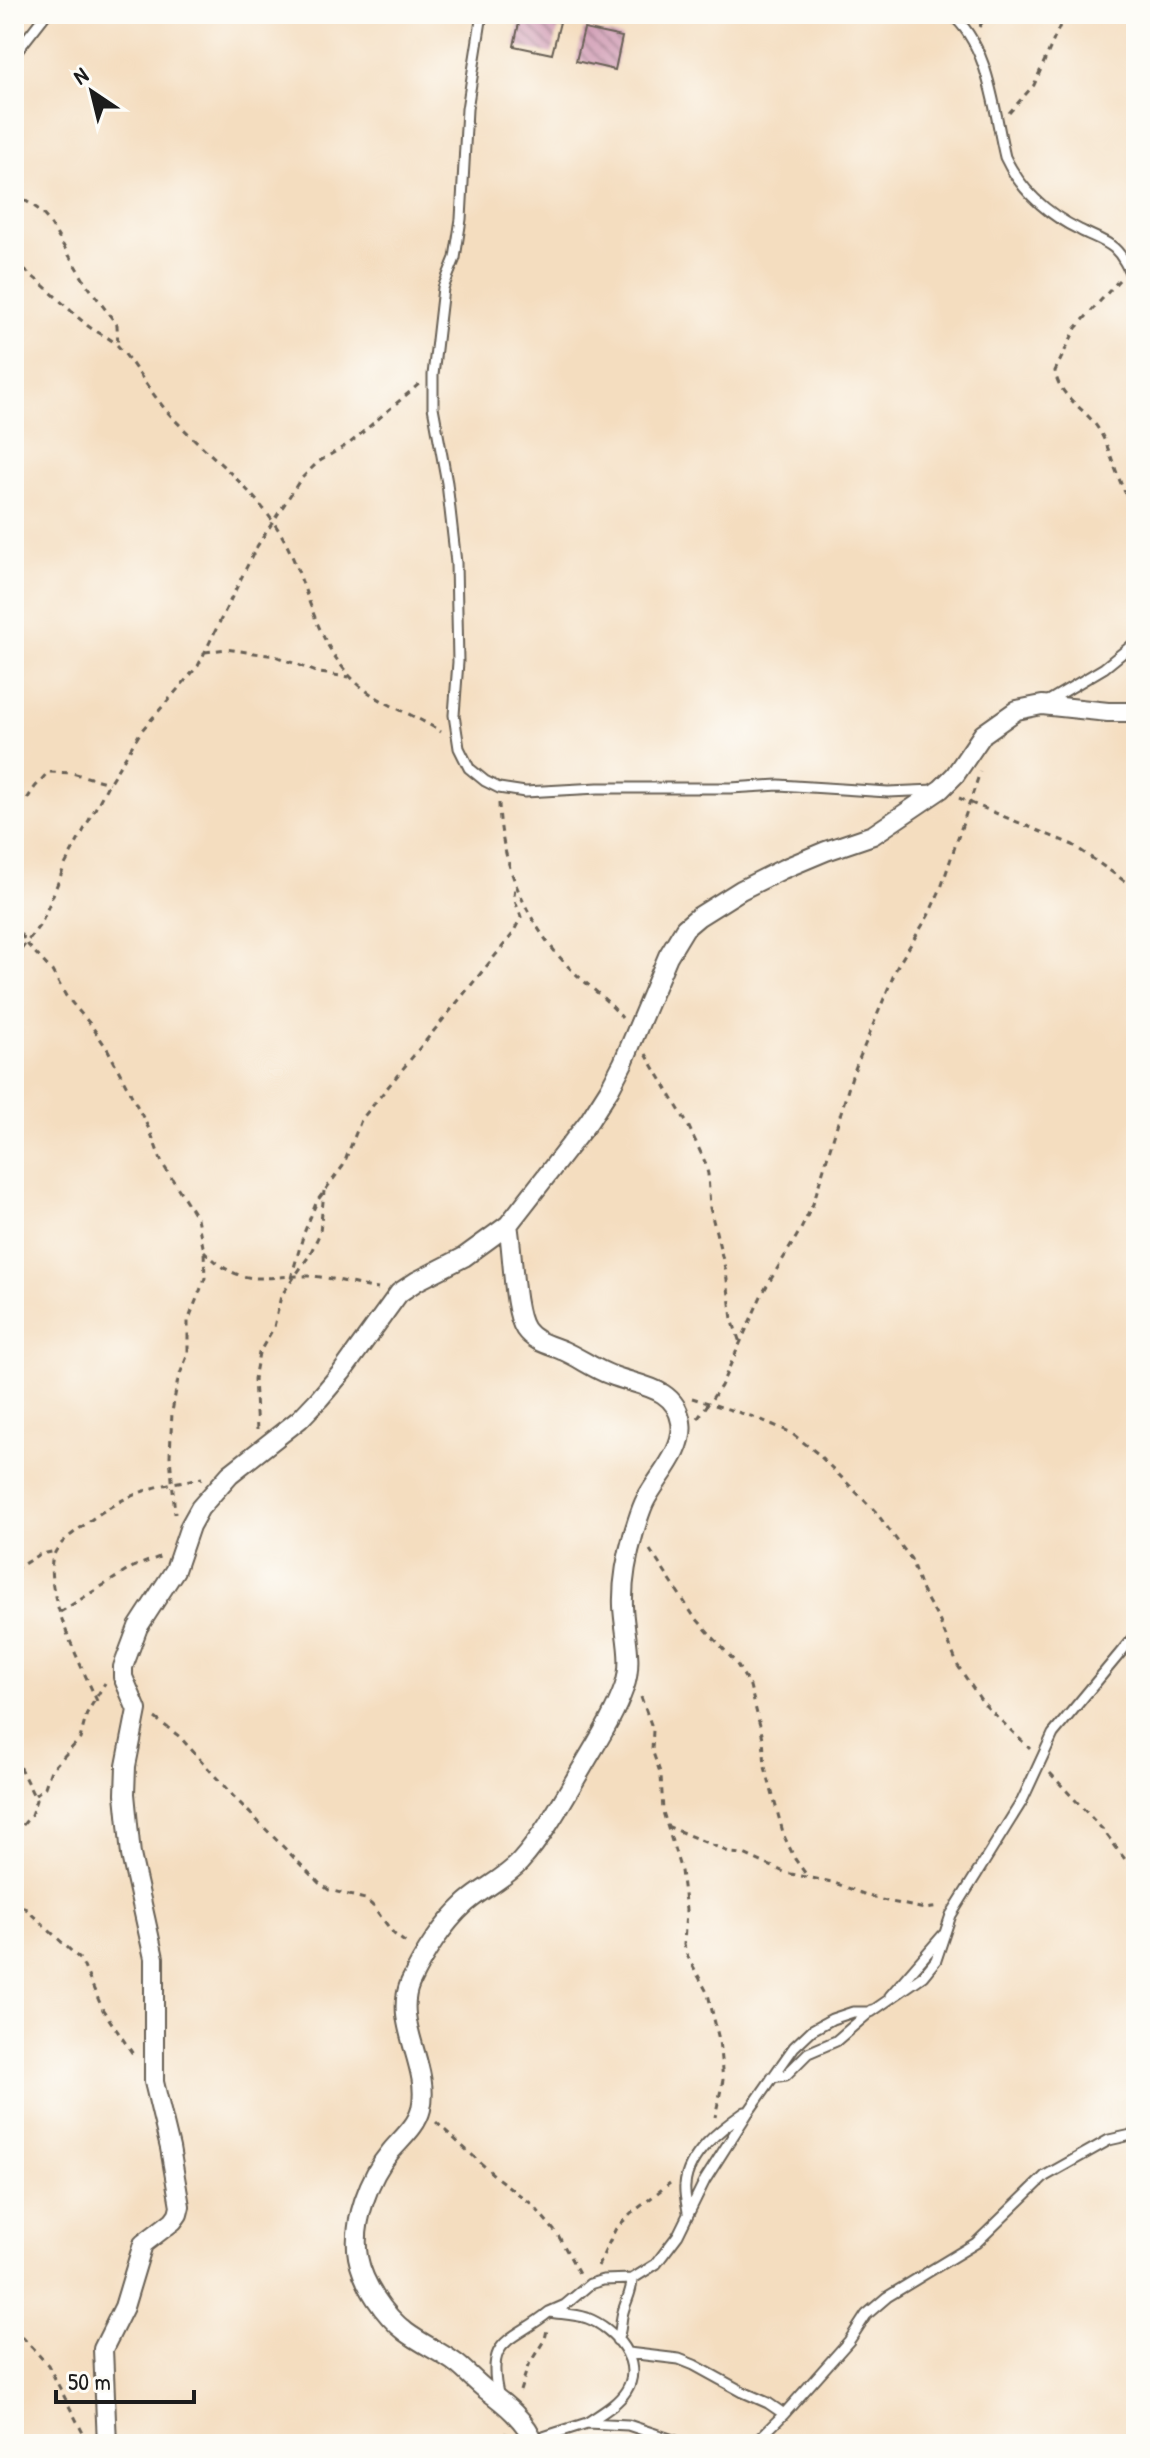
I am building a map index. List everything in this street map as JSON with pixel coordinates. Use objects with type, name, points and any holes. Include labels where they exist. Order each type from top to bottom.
[{"type":"street","points":[[107,2444],[103,2349],[124,2307],[143,2244],[173,2221],[180,2206],[154,2082],[154,1958],[131,1855],[125,1794],[126,1766],[137,1710],[126,1689],[123,1667],[138,1627],[169,1579],[200,1508],[230,1474],[300,1419],[319,1399],[399,1293],[474,1251],[508,1225],[589,1121],[623,1063],[668,956],[685,928],[741,890],[783,869],[873,835],[941,789],[955,775],[983,734],[1017,710],[1042,705],[1136,712]]},
{"type":"street","points":[[508,1225],[514,1256],[516,1301],[520,1318],[532,1337],[613,1376],[656,1389],[670,1399],[681,1422],[681,1434],[676,1450],[644,1504],[635,1528],[625,1566],[623,1601],[629,1669],[601,1737],[534,1844],[508,1874],[466,1902],[420,1963],[404,2002],[420,2074],[421,2110],[409,2132],[390,2152],[372,2182],[357,2237],[358,2257],[375,2295],[402,2329],[457,2364],[500,2399],[534,2442]]},
{"type":"lane","points":[[14,55],[46,14]]},
{"type":"lane","points":[[482,14],[467,109],[461,219],[455,258],[443,288],[433,375],[433,407],[447,483],[456,563],[458,662],[454,715],[459,748],[469,768],[499,788],[525,792],[779,785],[888,792],[941,789]]},
{"type":"lane","points":[[951,14],[965,27],[978,48],[1005,157],[1023,188],[1056,217],[1114,248],[1136,286]]},
{"type":"lane","points":[[1042,705],[1104,668],[1136,642]]},
{"type":"lane","points":[[772,2077],[786,2075],[808,2053],[836,2041],[871,2012],[894,1992],[946,1932],[951,1915],[1022,1801],[1053,1734],[1136,1634]]},
{"type":"lane","points":[[500,2399],[494,2363],[498,2350],[507,2340],[565,2305],[586,2286],[603,2280],[632,2279],[644,2273],[668,2251],[705,2180],[794,2047],[812,2030],[832,2019],[853,2012],[871,2012]]},
{"type":"lane","points":[[688,2212],[685,2185],[691,2165],[728,2124],[755,2105]]},
{"type":"lane","points":[[749,2444],[761,2437],[784,2414],[849,2341],[866,2315],[887,2297],[976,2243],[1045,2176],[1109,2140],[1136,2134]]},
{"type":"lane","points":[[617,2340],[632,2291],[632,2279]]},
{"type":"lane","points":[[534,2442],[587,2423],[612,2405],[625,2392],[631,2380],[632,2365],[628,2353],[602,2326],[588,2319],[549,2312]]},
{"type":"lane","points":[[628,2353],[679,2359],[784,2414]]},
{"type":"lane","points":[[587,2423],[628,2425],[685,2444]]},
{"type":"path","points":[[997,122],[1024,99],[1034,85],[1065,14]]},
{"type":"path","points":[[14,193],[48,220],[85,282],[117,325],[118,346]]},
{"type":"path","points":[[14,263],[45,284],[93,330],[118,346],[161,404],[227,468],[273,522],[289,550],[314,620],[325,642],[351,678],[378,698],[431,725],[459,748]]},
{"type":"path","points":[[1128,269],[1076,328],[1055,371],[1060,387],[1100,432],[1114,462],[1124,495],[1136,509]]},
{"type":"path","points":[[14,959],[28,945],[42,922],[65,865],[109,783],[142,730],[186,680],[205,652],[256,548],[309,469],[350,443],[398,399],[433,375]]},
{"type":"path","points":[[205,652],[226,649],[275,656],[319,673],[351,678]]},
{"type":"path","points":[[681,1434],[710,1403],[762,1294],[813,1204],[852,1076],[897,967],[941,888],[981,770]]},
{"type":"path","points":[[14,819],[48,772],[72,773],[109,783]]},
{"type":"path","points":[[499,788],[500,822],[515,883],[547,942],[611,1005],[634,1035],[663,1081],[705,1162],[710,1208],[726,1272],[732,1319],[740,1343]]},
{"type":"path","points":[[970,804],[1052,834],[1136,889]]},
{"type":"path","points":[[293,1278],[304,1233],[317,1201],[343,1166],[361,1120],[512,935],[521,917],[514,898],[515,883]]},
{"type":"path","points":[[14,924],[108,1050],[150,1131],[162,1163],[197,1218],[204,1251],[205,1278],[188,1321],[188,1354],[178,1379],[172,1412],[172,1483],[176,1521],[183,1547],[146,1561],[60,1612]]},
{"type":"path","points":[[256,1453],[254,1379],[259,1353],[276,1320],[281,1296],[309,1256],[320,1233],[324,1191]]},
{"type":"path","points":[[204,1251],[220,1266],[238,1276],[322,1278],[399,1293]]},
{"type":"path","points":[[670,1399],[681,1397],[710,1403],[790,1432],[817,1453],[875,1511],[911,1559],[922,1591],[940,1622],[951,1652],[983,1703],[1104,1831],[1136,1874]]},
{"type":"path","points":[[97,1701],[60,1612],[52,1576],[56,1551],[88,1522],[128,1495],[172,1483],[230,1474]]},
{"type":"path","points":[[635,1528],[693,1615],[736,1663],[750,1686],[763,1738],[765,1767],[784,1836],[808,1877]]},
{"type":"path","points":[[14,1570],[38,1555],[56,1551]]},
{"type":"path","points":[[35,1795],[45,1787],[51,1770],[80,1739],[87,1713],[97,1701],[107,1679],[123,1667]]},
{"type":"path","points":[[629,1669],[653,1730],[652,1750],[661,1775],[663,1812],[685,1893],[684,1945],[708,1994],[723,2062],[720,2101],[707,2144]]},
{"type":"path","points":[[137,1710],[165,1724],[180,1737],[319,1883],[329,1890],[358,1896],[372,1905],[388,1927],[410,1947],[420,1963]]},
{"type":"path","points":[[14,1756],[35,1795],[31,1815],[14,1836]]},
{"type":"path","points":[[667,1826],[724,1851],[761,1860],[786,1873],[845,1886],[877,1899],[916,1907],[936,1908],[949,1903]]},
{"type":"path","points":[[14,1898],[81,1960],[103,2010],[154,2082]]},
{"type":"path","points":[[421,2110],[496,2177],[533,2205],[564,2244],[586,2286]]},
{"type":"path","points":[[586,2286],[616,2228],[691,2165]]},
{"type":"path","points":[[515,2416],[528,2366],[545,2339],[549,2312]]},
{"type":"path","points":[[14,2328],[48,2365],[89,2444]]},
{"type":"building","points":[[521,14],[560,22],[552,54],[514,46]]},
{"type":"building","points":[[584,29],[622,37],[615,70],[576,61]]}]
